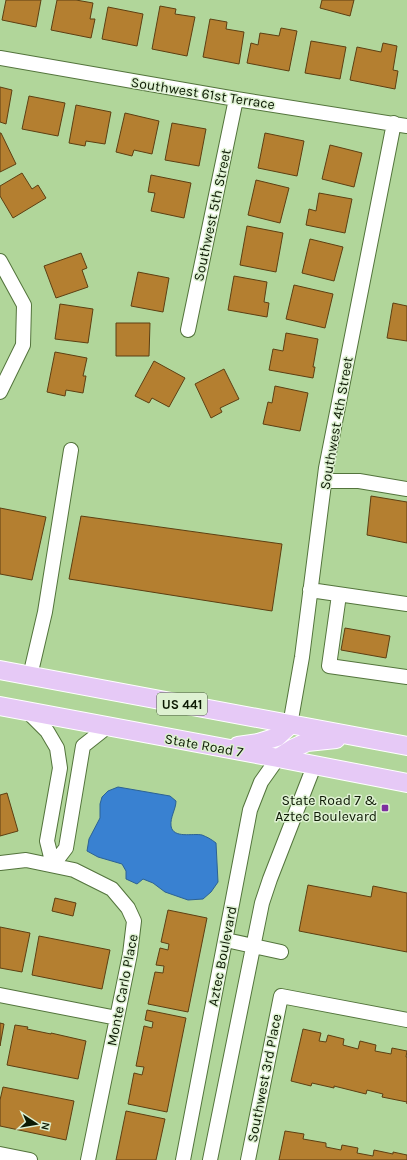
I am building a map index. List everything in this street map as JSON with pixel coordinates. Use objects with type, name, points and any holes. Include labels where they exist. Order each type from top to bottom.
[{"type":"main road","name":"US 441","points":[[0,670],[407,746]]},
{"type":"main road","name":"State Road 7","points":[[0,706],[407,783]]},
{"type":"main road","points":[[224,749],[258,744],[277,737],[290,725]]},
{"type":"main road","points":[[278,758],[307,742],[358,737]]},
{"type":"street","name":"Southwest 61st Terrace","points":[[0,58],[236,100],[400,125]]},
{"type":"street","name":"Southwest 5th Street","points":[[188,330],[236,100]]},
{"type":"street","name":"Southwest 4th Street","points":[[290,725],[302,657],[325,481],[400,125]]},
{"type":"street","points":[[0,261],[24,305],[23,344],[0,392]]},
{"type":"street","points":[[30,676],[45,612],[71,450]]},
{"type":"street","points":[[325,481],[359,481],[407,489]]},
{"type":"street","points":[[310,590],[407,604]]},
{"type":"street","points":[[339,594],[329,666],[407,677]]},
{"type":"street","points":[[27,711],[47,731],[57,748],[60,768],[47,842],[53,865]]},
{"type":"street","points":[[53,865],[66,848],[84,746],[107,727]]},
{"type":"street","name":"Aztec Boulevard","points":[[183,1160],[250,810],[261,782],[278,758]]},
{"type":"street","name":"Aztec Boulevard","points":[[210,1160],[262,903],[314,766]]},
{"type":"street","points":[[51,818],[70,822]]},
{"type":"street","name":"Monte Carlo Place","points":[[0,863],[26,860],[74,870],[112,889],[128,908],[134,921],[130,954],[88,1160]]},
{"type":"street","points":[[226,940],[281,952]]},
{"type":"street","points":[[0,995],[117,1018]]},
{"type":"street","name":"Southwest 3rd Place","points":[[248,1160],[281,996],[407,1020]]},
{"type":"street","points":[[0,1154],[30,1160]]},
{"type":"water","points":[[118,787],[170,796],[176,801],[171,823],[175,833],[184,835],[202,835],[216,843],[218,882],[211,892],[203,899],[188,900],[165,892],[153,883],[143,879],[137,884],[126,879],[126,871],[122,864],[98,857],[87,851],[89,839],[100,818],[100,804],[102,797],[108,791]]},
{"type":"building","points":[[6,0],[41,0],[36,27],[2,20]]},
{"type":"building","points":[[57,0],[76,0],[93,3],[90,19],[95,19],[91,38],[51,30]]},
{"type":"building","points":[[322,0],[354,0],[350,16],[320,8]]},
{"type":"building","points":[[160,6],[176,9],[175,14],[195,17],[187,56],[152,49]]},
{"type":"building","points":[[108,7],[143,14],[137,46],[102,39]]},
{"type":"building","points":[[210,19],[227,22],[226,29],[244,32],[239,64],[203,57]]},
{"type":"building","points":[[281,28],[297,31],[289,71],[247,63],[251,43],[258,45],[260,33],[279,36]]},
{"type":"building","points":[[311,41],[346,47],[340,79],[305,73]]},
{"type":"building","points":[[383,43],[397,46],[393,70],[398,71],[395,89],[350,80],[357,47],[381,52]]},
{"type":"building","points":[[0,87],[12,90],[6,124],[0,122]]},
{"type":"building","points":[[29,96],[65,103],[58,136],[22,129]]},
{"type":"building","points":[[76,105],[111,112],[105,144],[86,141],[85,146],[69,143]]},
{"type":"building","points":[[125,113],[159,121],[152,154],[134,150],[132,156],[116,152]]},
{"type":"building","points":[[172,123],[206,129],[199,166],[165,160]]},
{"type":"building","points":[[0,133],[16,164],[0,172]]},
{"type":"building","points":[[265,133],[304,141],[297,176],[258,168]]},
{"type":"building","points":[[330,145],[362,153],[354,187],[322,179]]},
{"type":"building","points":[[22,173],[32,189],[38,185],[46,198],[13,218],[0,196],[0,186]]},
{"type":"building","points":[[151,175],[191,183],[184,218],[151,211],[155,193],[148,192]]},
{"type":"building","points":[[256,180],[289,188],[280,223],[248,215]]},
{"type":"building","points":[[319,193],[352,199],[345,233],[306,225],[309,209],[316,211]]},
{"type":"building","points":[[247,226],[283,233],[276,272],[240,265]]},
{"type":"building","points":[[310,239],[343,247],[334,281],[302,273]]},
{"type":"building","points":[[81,253],[87,268],[82,270],[88,287],[56,298],[44,266]]},
{"type":"building","points":[[138,272],[169,278],[163,312],[131,306]]},
{"type":"building","points":[[234,276],[267,282],[264,302],[269,303],[267,317],[228,310]]},
{"type":"building","points":[[294,285],[333,294],[325,328],[286,319]]},
{"type":"building","points":[[393,303],[407,306],[407,341],[387,338]]},
{"type":"building","points":[[60,304],[93,309],[88,343],[55,339]]},
{"type":"building","points":[[116,323],[150,323],[149,356],[116,356]]},
{"type":"building","points":[[286,333],[318,339],[313,367],[315,367],[313,378],[269,370],[273,349],[283,351]]},
{"type":"building","points":[[55,352],[87,358],[83,376],[86,376],[83,393],[66,390],[65,396],[47,392]]},
{"type":"building","points":[[154,361],[185,378],[169,407],[152,398],[149,403],[135,396]]},
{"type":"building","points":[[224,369],[239,399],[220,408],[222,412],[211,418],[195,384]]},
{"type":"building","points":[[275,386],[308,393],[300,431],[263,424],[268,402],[272,403]]},
{"type":"building","points":[[371,496],[407,502],[407,543],[367,535]]},
{"type":"building","points":[[0,508],[46,517],[32,580],[0,574]]},
{"type":"building","points":[[81,516],[282,544],[272,611],[69,579]]},
{"type":"building","points":[[345,628],[390,636],[386,658],[341,650]]},
{"type":"building","points":[[7,793],[18,831],[0,836],[0,795]]},
{"type":"building","points":[[308,885],[371,897],[373,886],[407,893],[407,952],[299,931]]},
{"type":"building","points":[[55,898],[76,903],[73,916],[52,911]]},
{"type":"building","points":[[168,910],[207,918],[188,1012],[148,1004],[155,972],[163,973],[164,966],[156,965],[160,948],[168,950],[169,944],[161,942]]},
{"type":"building","points":[[0,927],[30,933],[22,972],[0,968]]},
{"type":"building","points":[[39,936],[110,950],[102,989],[32,975]]},
{"type":"building","points":[[147,1010],[186,1018],[167,1112],[128,1104],[134,1073],[142,1075],[144,1067],[136,1066],[144,1026],[152,1028],[153,1022],[145,1020]]},
{"type":"building","points":[[0,1023],[4,1024],[0,1046]]},
{"type":"building","points":[[15,1025],[28,1027],[27,1029],[86,1041],[78,1079],[7,1065]]},
{"type":"building","points":[[303,1029],[321,1033],[319,1041],[326,1042],[328,1035],[344,1039],[343,1045],[358,1049],[360,1041],[376,1045],[375,1051],[391,1054],[392,1048],[407,1051],[407,1102],[382,1097],[383,1094],[367,1090],[366,1094],[334,1086],[334,1088],[312,1083],[311,1086],[291,1081]]},
{"type":"building","points":[[3,1087],[74,1101],[66,1140],[0,1126],[0,1100]]},
{"type":"building","points":[[126,1111],[165,1119],[156,1160],[116,1160]]},
{"type":"building","points":[[285,1131],[304,1134],[303,1139],[326,1143],[326,1147],[341,1150],[342,1145],[358,1148],[357,1153],[373,1156],[374,1150],[393,1154],[393,1152],[407,1155],[407,1160],[279,1160]]},
{"type":"place","name":"State Road 7 & Aztec Boulevard","points":[[385,808]]}]
